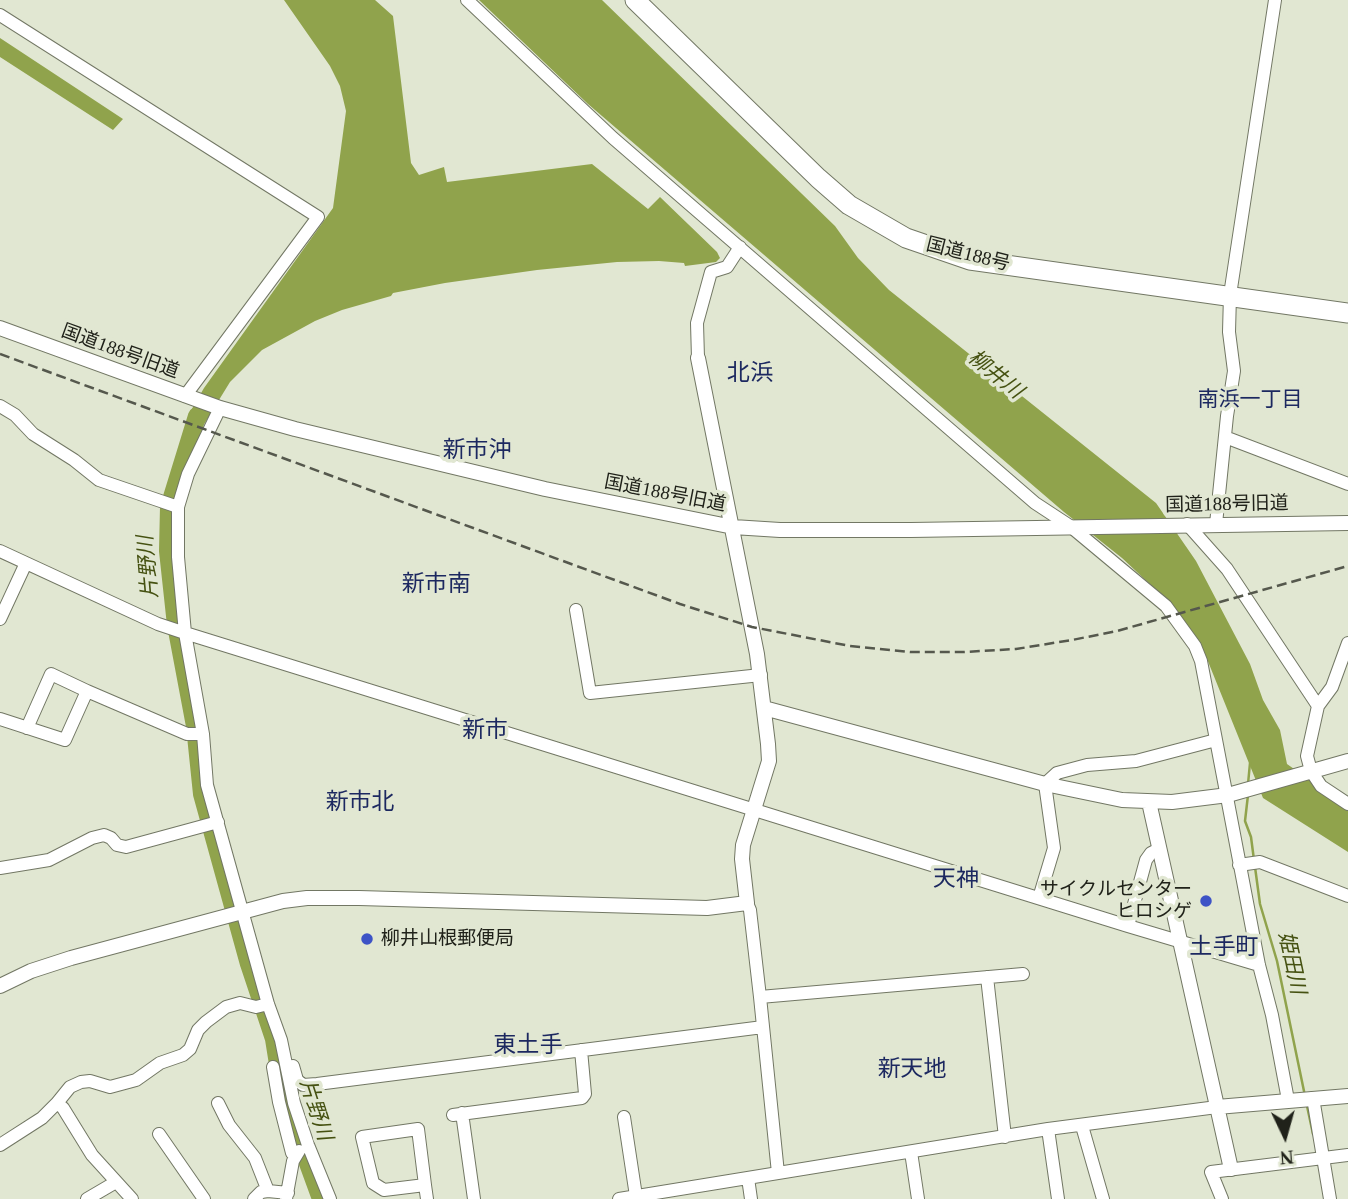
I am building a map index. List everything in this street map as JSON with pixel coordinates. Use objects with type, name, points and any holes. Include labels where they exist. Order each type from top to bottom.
[{"type":"highway","name":"国道188号","points":[[635,0],[791,155],[849,205],[906,238],[971,260],[1348,313]]},
{"type":"street","points":[[467,0],[614,138],[1035,503],[1074,526],[1167,606],[1195,646],[1201,661],[1259,965],[1272,1015],[1303,1098],[1330,1199]]},
{"type":"street","points":[[1216,524],[1235,363],[1229,332],[1230,295],[1275,0]]},
{"type":"street","points":[[0,15],[318,217],[187,396]]},
{"type":"street","points":[[740,247],[727,267],[711,272],[697,323],[698,359],[761,676],[769,761],[753,809],[741,859],[750,911],[778,1174]]},
{"type":"street","name":"国道188号旧道","points":[[0,328],[216,407],[295,429],[545,489],[733,527],[793,530],[1348,523]]},
{"type":"street","points":[[0,406],[15,415],[33,434],[74,460],[99,480],[173,506]]},
{"type":"street","points":[[216,407],[173,506],[178,557],[179,631],[207,785],[243,912],[263,1005],[283,1049],[301,1150],[330,1199]]},
{"type":"street","points":[[1225,437],[1348,484]]},
{"type":"street","points":[[1183,524],[1227,569],[1318,706]]},
{"type":"street","points":[[0,551],[179,631],[1259,965]]},
{"type":"street","points":[[0,619],[26,563]]},
{"type":"street","points":[[576,610],[590,693],[761,676]]},
{"type":"street","points":[[1348,643],[1332,687],[1318,706],[1308,746],[1307,772],[1321,786],[1348,804]]},
{"type":"street","points":[[27,728],[51,674],[87,691],[198,734]]},
{"type":"street","points":[[0,719],[65,740],[87,691]]},
{"type":"street","points":[[764,708],[1045,784],[1097,796],[1149,802],[1228,795],[1348,761]]},
{"type":"street","points":[[1045,784],[1057,773],[1087,765],[1136,761],[1216,740]]},
{"type":"street","points":[[1039,898],[1054,848],[1045,784]]},
{"type":"street","points":[[1149,802],[1231,1169]]},
{"type":"street","points":[[0,868],[49,860],[92,838],[104,835],[117,845],[126,847],[218,822]]},
{"type":"street","points":[[1128,926],[1146,860],[1160,849]]},
{"type":"street","points":[[1241,865],[1260,862],[1348,896]]},
{"type":"street","points":[[0,986],[31,971],[71,958],[283,901],[333,897],[707,908],[747,903]]},
{"type":"street","points":[[760,997],[1023,974]]},
{"type":"street","points":[[987,977],[1005,1137]]},
{"type":"street","points":[[0,1144],[36,1123],[57,1104],[70,1087],[90,1081],[110,1087],[136,1080],[160,1063],[183,1055],[190,1049],[198,1030],[205,1022],[226,1007],[240,1003],[263,1005]]},
{"type":"street","points":[[283,1049],[289,1052],[297,1080],[303,1085],[763,1027]]},
{"type":"street","points":[[474,1199],[458,1114],[582,1098],[585,1094],[581,1050]]},
{"type":"street","points":[[273,1067],[292,1153],[301,1150]]},
{"type":"street","points":[[619,1199],[1048,1129],[1217,1107],[1348,1096]]},
{"type":"street","points":[[218,1103],[229,1125],[255,1158],[268,1191]]},
{"type":"street","points":[[57,1104],[92,1155],[132,1199]]},
{"type":"street","points":[[624,1117],[636,1196]]},
{"type":"street","points":[[1082,1126],[1103,1199]]},
{"type":"street","points":[[425,1185],[384,1190],[373,1183],[362,1137],[418,1129],[427,1199]]},
{"type":"street","points":[[1048,1129],[1058,1199]]},
{"type":"street","points":[[159,1134],[204,1199]]},
{"type":"street","points":[[254,1199],[261,1192],[268,1191],[287,1196],[301,1150]]},
{"type":"street","points":[[911,1152],[918,1199]]},
{"type":"street","points":[[1222,1199],[1211,1172],[1348,1155]]},
{"type":"street","points":[[748,1178],[751,1199]]},
{"type":"street","points":[[87,1199],[116,1182]]},
{"type":"water","points":[[284,0],[375,0],[393,16],[411,163],[419,175],[444,167],[447,182],[592,164],[648,209],[660,197],[720,258],[716,262],[685,266],[684,263],[659,261],[617,262],[537,270],[393,293],[391,296],[342,310],[315,321],[262,350],[230,382],[195,439],[183,438],[189,414],[204,388],[333,208],[346,111],[340,86],[330,66]]},
{"type":"water","name":"柳井川","points":[[479,0],[602,0],[835,226],[858,258],[889,290],[1156,503],[1196,561],[1250,664],[1263,700],[1280,730],[1287,764],[1348,807],[1348,852],[1263,798],[1205,654],[1171,604],[1122,558],[1064,512],[588,104]]},
{"type":"water","points":[[0,38],[123,119],[113,130],[0,57]]},
{"type":"waterway","name":"片野川","points":[[197,416],[169,507],[168,551],[176,625],[195,726],[202,794],[249,964],[274,1039],[283,1095],[321,1199]]},
{"type":"waterway","name":"姫田川","points":[[1248,784],[1250,763]]},
{"type":"waterway","name":"姫田川","points":[[1248,795],[1245,821],[1251,837],[1254,860]]},
{"type":"waterway","name":"姫田川","points":[[1255,867],[1260,904],[1277,961],[1305,1096]]},
{"type":"waterway","name":"姫田川","points":[[1307,1106],[1313,1134]]},
{"type":"railway","points":[[0,354],[680,604],[752,627],[850,646],[911,652],[1016,649],[1117,631],[1348,566]]},
{"type":"place","name":"サイクルセンター ヒロシゲ","points":[[1206,901]]},
{"type":"place","name":"柳井山根郵便局","points":[[367,939]]},
{"type":"district","name":"北浜","points":[[750,374]]},
{"type":"district","name":"南浜一丁目","points":[[1250,400]]},
{"type":"district","name":"新市沖","points":[[477,451]]},
{"type":"district","name":"新市南","points":[[436,585]]},
{"type":"district","name":"新市","points":[[485,731]]},
{"type":"district","name":"新市北","points":[[360,803]]},
{"type":"district","name":"天神","points":[[956,880]]},
{"type":"district","name":"土手町","points":[[1224,948]]},
{"type":"district","name":"東土手","points":[[528,1046]]},
{"type":"district","name":"新天地","points":[[912,1070]]}]
